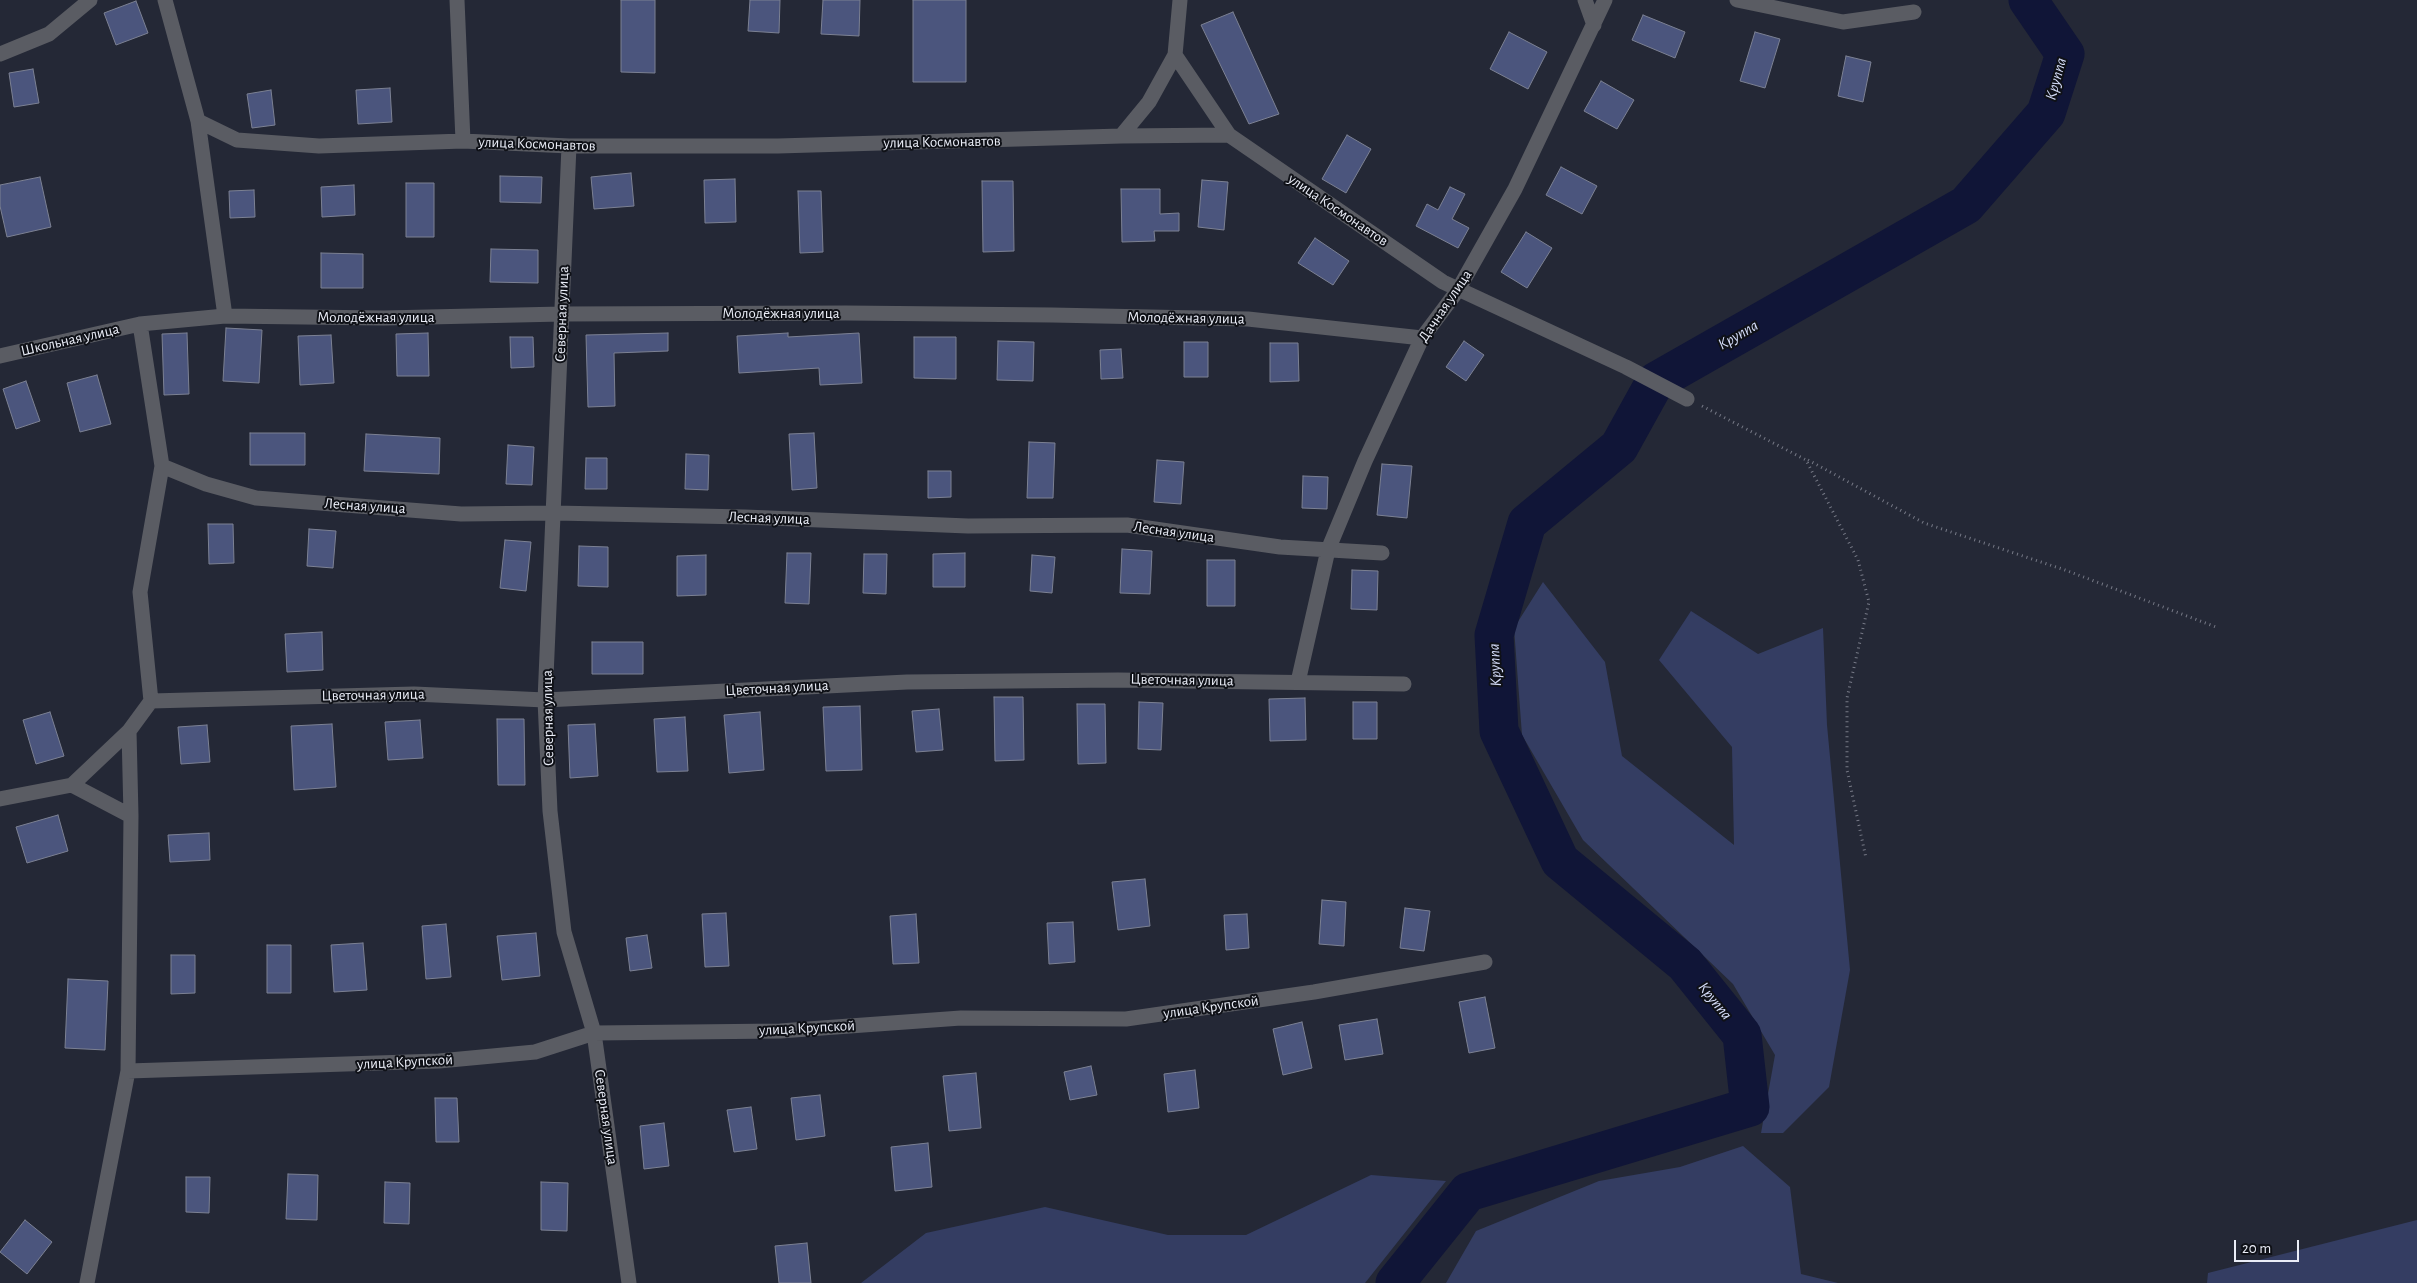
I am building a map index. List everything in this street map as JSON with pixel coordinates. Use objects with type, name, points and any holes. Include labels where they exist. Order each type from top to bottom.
[{"type":"street","points":[[0,54],[49,34],[90,0]]},
{"type":"street","points":[[166,0],[198,121],[225,316]]},
{"type":"street","points":[[458,0],[463,141]]},
{"type":"street","points":[[1121,136],[1149,102],[1175,55],[1180,0]]},
{"type":"street","points":[[1585,0],[1594,25]]},
{"type":"street","name":"Дачная улица","points":[[1298,682],[1328,550],[1365,461],[1422,338],[1458,290],[1515,189],[1605,0]]},
{"type":"street","points":[[1736,0],[1843,22],[1914,12]]},
{"type":"street","points":[[1175,55],[1229,135]]},
{"type":"street","name":"улица Космонавтов","points":[[198,121],[237,140],[319,146],[463,141],[569,146],[778,146],[1121,136],[1229,135],[1443,282],[1626,367],[1687,399]]},
{"type":"street","name":"Северная улица","points":[[569,146],[555,513],[545,700],[550,811],[564,932],[594,1033],[629,1283]]},
{"type":"street","name":"Молодёжная улица","points":[[140,324],[225,316],[384,318],[562,314],[846,313],[1248,319],[1422,338]]},
{"type":"street","points":[[0,799],[72,785],[129,731],[151,701],[140,592],[162,466],[140,324]]},
{"type":"street","name":"Школьная улица","points":[[0,356],[140,324]]},
{"type":"street","name":"Лесная улица","points":[[162,466],[206,484],[256,498],[461,514],[555,513],[745,516],[968,526],[1127,525],[1280,547],[1382,553]]},
{"type":"street","name":"Цветочная улица","points":[[151,701],[414,694],[545,700],[907,682],[1118,680],[1404,684]]},
{"type":"street","points":[[87,1283],[128,1071],[131,816],[129,731]]},
{"type":"street","points":[[72,785],[131,816]]},
{"type":"street","name":"улица Крупской","points":[[128,1071],[439,1061],[535,1052],[594,1033],[780,1031],[960,1018],[1126,1019],[1314,992],[1485,962]]},
{"type":"path","points":[[1687,399],[1924,523],[2065,570],[2216,628]]},
{"type":"path","points":[[1806,460],[1858,560],[1870,602],[1847,698],[1847,770],[1866,858]]},
{"type":"shaded area","points":[[1543,582],[1605,662],[1622,756],[1734,845],[1732,747],[1659,660],[1691,611],[1758,654],[1823,628],[1827,725],[1850,970],[1829,1087],[1783,1133],[1761,1133],[1775,1055],[1733,984],[1583,840],[1522,735],[1514,628]]},
{"type":"shaded area","points":[[1743,1146],[1790,1187],[1801,1274],[1838,1283],[1446,1283],[1476,1231],[1599,1181],[1680,1167]]},
{"type":"shaded area","points":[[1371,1175],[1446,1181],[1365,1283],[861,1283],[926,1233],[1045,1207],[1168,1235],[1246,1235]]},
{"type":"shaded area","points":[[2417,1220],[2417,1283],[2207,1283],[2208,1273]]},
{"type":"building","points":[[621,0],[655,0],[655,73],[621,72]]},
{"type":"building","points":[[750,0],[780,0],[779,33],[748,31]]},
{"type":"building","points":[[823,0],[860,0],[859,36],[821,34]]},
{"type":"building","points":[[913,0],[966,0],[966,82],[913,82]]},
{"type":"building","points":[[136,1],[148,33],[116,45],[104,13]]},
{"type":"building","points":[[1233,12],[1279,114],[1249,124],[1201,25]]},
{"type":"building","points":[[1643,15],[1685,32],[1675,58],[1632,40]]},
{"type":"building","points":[[1509,32],[1547,52],[1528,89],[1490,69]]},
{"type":"building","points":[[1755,32],[1780,39],[1765,88],[1740,81]]},
{"type":"building","points":[[1846,56],[1871,62],[1863,102],[1838,96]]},
{"type":"building","points":[[33,69],[39,103],[14,107],[9,73]]},
{"type":"building","points":[[1601,81],[1634,100],[1617,129],[1584,111]]},
{"type":"building","points":[[390,88],[392,122],[358,124],[356,90]]},
{"type":"building","points":[[271,90],[275,125],[252,128],[247,94]]},
{"type":"building","points":[[1347,135],[1371,149],[1346,193],[1322,179]]},
{"type":"building","points":[[1561,167],[1597,186],[1582,214],[1546,195]]},
{"type":"building","points":[[631,173],[634,206],[594,209],[591,177]]},
{"type":"building","points":[[500,176],[542,177],[541,203],[500,202]]},
{"type":"building","points":[[40,177],[51,227],[7,237],[0,206],[0,185]]},
{"type":"building","points":[[735,179],[736,222],[705,223],[704,180]]},
{"type":"building","points":[[1202,180],[1228,182],[1224,230],[1198,227]]},
{"type":"building","points":[[982,181],[1013,181],[1014,251],[983,252]]},
{"type":"building","points":[[406,183],[434,183],[434,237],[406,237]]},
{"type":"building","points":[[354,185],[355,215],[322,217],[321,187]]},
{"type":"building","points":[[1450,187],[1465,194],[1452,219],[1469,228],[1458,248],[1416,226],[1427,204],[1438,210]]},
{"type":"building","points":[[1121,189],[1160,189],[1160,214],[1179,213],[1179,231],[1154,231],[1155,241],[1122,242]]},
{"type":"building","points":[[254,190],[255,217],[230,218],[229,191]]},
{"type":"building","points":[[798,191],[821,191],[823,252],[800,253]]},
{"type":"building","points":[[1526,232],[1552,248],[1527,288],[1501,272]]},
{"type":"building","points":[[1315,238],[1349,261],[1333,285],[1298,263]]},
{"type":"building","points":[[491,249],[538,250],[538,283],[490,282]]},
{"type":"building","points":[[321,253],[363,254],[363,288],[321,288]]},
{"type":"building","points":[[226,328],[262,330],[259,383],[223,381]]},
{"type":"building","points":[[187,333],[189,394],[164,395],[162,334]]},
{"type":"building","points":[[428,333],[429,376],[397,376],[396,334]]},
{"type":"building","points":[[668,333],[668,351],[614,353],[615,406],[588,407],[586,335]]},
{"type":"building","points":[[788,333],[788,337],[859,333],[862,383],[820,385],[819,368],[739,373],[737,336]]},
{"type":"building","points":[[331,335],[334,383],[300,385],[298,336]]},
{"type":"building","points":[[510,337],[533,337],[534,367],[511,368]]},
{"type":"building","points":[[914,337],[956,337],[956,379],[914,378]]},
{"type":"building","points":[[998,341],[1034,342],[1033,381],[997,380]]},
{"type":"building","points":[[1464,341],[1484,355],[1466,381],[1446,367]]},
{"type":"building","points":[[1184,342],[1208,342],[1208,377],[1184,377]]},
{"type":"building","points":[[1270,343],[1298,343],[1299,381],[1270,382]]},
{"type":"building","points":[[1121,349],[1123,378],[1101,379],[1100,350]]},
{"type":"building","points":[[97,375],[111,424],[80,432],[67,383]]},
{"type":"building","points":[[26,381],[40,421],[16,429],[3,389]]},
{"type":"building","points":[[250,433],[305,433],[305,465],[250,465]]},
{"type":"building","points":[[814,433],[817,488],[792,490],[789,434]]},
{"type":"building","points":[[366,434],[440,438],[439,474],[364,471]]},
{"type":"building","points":[[1029,442],[1055,443],[1053,498],[1027,498]]},
{"type":"building","points":[[508,445],[534,447],[532,485],[506,484]]},
{"type":"building","points":[[686,454],[709,455],[708,490],[685,489]]},
{"type":"building","points":[[586,458],[607,458],[607,489],[585,489]]},
{"type":"building","points":[[1157,460],[1184,462],[1181,504],[1154,502]]},
{"type":"building","points":[[1382,464],[1412,466],[1407,518],[1377,515]]},
{"type":"building","points":[[928,471],[951,471],[951,497],[928,498]]},
{"type":"building","points":[[1303,476],[1328,477],[1327,509],[1302,508]]},
{"type":"building","points":[[208,524],[233,524],[234,563],[209,564]]},
{"type":"building","points":[[309,529],[336,531],[333,568],[307,566]]},
{"type":"building","points":[[505,540],[531,542],[526,591],[500,588]]},
{"type":"building","points":[[579,546],[608,547],[608,587],[578,586]]},
{"type":"building","points":[[1122,549],[1152,551],[1150,594],[1120,593]]},
{"type":"building","points":[[787,553],[811,553],[809,604],[785,603]]},
{"type":"building","points":[[965,553],[965,587],[933,587],[933,554]]},
{"type":"building","points":[[864,554],[887,554],[886,594],[863,593]]},
{"type":"building","points":[[706,555],[706,595],[677,596],[677,556]]},
{"type":"building","points":[[1032,555],[1055,557],[1052,593],[1030,591]]},
{"type":"building","points":[[1207,560],[1235,560],[1235,606],[1207,606]]},
{"type":"building","points":[[1352,570],[1378,571],[1377,610],[1351,609]]},
{"type":"building","points":[[322,632],[323,670],[287,672],[285,634]]},
{"type":"building","points":[[592,642],[643,642],[643,674],[592,674]]},
{"type":"building","points":[[994,697],[1023,697],[1024,760],[995,761]]},
{"type":"building","points":[[1305,698],[1306,740],[1270,741],[1269,699]]},
{"type":"building","points":[[1139,702],[1163,703],[1161,750],[1138,749]]},
{"type":"building","points":[[1353,702],[1377,702],[1377,739],[1353,739]]},
{"type":"building","points":[[1077,704],[1105,704],[1106,763],[1078,764]]},
{"type":"building","points":[[860,706],[862,770],[826,771],[823,707]]},
{"type":"building","points":[[939,709],[943,750],[916,752],[912,711]]},
{"type":"building","points":[[50,712],[64,756],[36,764],[23,720]]},
{"type":"building","points":[[760,712],[764,770],[729,773],[724,715]]},
{"type":"building","points":[[685,717],[688,771],[657,772],[654,719]]},
{"type":"building","points":[[497,719],[524,719],[525,785],[498,785]]},
{"type":"building","points":[[420,720],[423,758],[388,760],[385,722]]},
{"type":"building","points":[[332,724],[336,787],[294,790],[291,726]]},
{"type":"building","points":[[595,724],[598,776],[570,778],[568,725]]},
{"type":"building","points":[[207,725],[210,762],[181,764],[178,727]]},
{"type":"building","points":[[58,815],[68,851],[27,863],[16,827]]},
{"type":"building","points":[[209,833],[210,860],[170,862],[168,835]]},
{"type":"building","points":[[1145,879],[1150,926],[1118,930],[1112,882]]},
{"type":"building","points":[[1322,900],[1346,902],[1344,946],[1319,944]]},
{"type":"building","points":[[1405,908],[1430,911],[1424,951],[1400,948]]},
{"type":"building","points":[[726,913],[729,966],[705,967],[702,914]]},
{"type":"building","points":[[916,914],[919,963],[893,964],[890,916]]},
{"type":"building","points":[[1247,914],[1249,948],[1226,950],[1224,915]]},
{"type":"building","points":[[1073,922],[1075,962],[1049,964],[1047,923]]},
{"type":"building","points":[[446,924],[451,977],[426,979],[422,926]]},
{"type":"building","points":[[536,933],[540,976],[502,980],[497,936]]},
{"type":"building","points":[[647,935],[652,968],[630,971],[626,938]]},
{"type":"building","points":[[363,943],[367,990],[334,992],[331,945]]},
{"type":"building","points":[[267,945],[291,945],[291,993],[267,993]]},
{"type":"building","points":[[171,955],[195,955],[195,993],[171,994]]},
{"type":"building","points":[[68,979],[108,981],[105,1050],[65,1048]]},
{"type":"building","points":[[1485,997],[1495,1048],[1469,1053],[1459,1002]]},
{"type":"building","points":[[1377,1019],[1383,1054],[1345,1060],[1339,1025]]},
{"type":"building","points":[[1302,1022],[1312,1068],[1283,1075],[1273,1029]]},
{"type":"building","points":[[1091,1066],[1097,1095],[1070,1100],[1064,1072]]},
{"type":"building","points":[[1195,1070],[1199,1108],[1168,1112],[1164,1074]]},
{"type":"building","points":[[976,1073],[981,1128],[949,1131],[943,1076]]},
{"type":"building","points":[[820,1095],[825,1136],[796,1140],[791,1098]]},
{"type":"building","points":[[435,1098],[457,1098],[459,1142],[436,1142]]},
{"type":"building","points":[[751,1107],[757,1149],[734,1152],[727,1110]]},
{"type":"building","points":[[664,1123],[669,1166],[644,1169],[640,1126]]},
{"type":"building","points":[[928,1143],[932,1187],[895,1191],[891,1147]]},
{"type":"building","points":[[288,1174],[318,1175],[317,1220],[286,1219]]},
{"type":"building","points":[[186,1177],[210,1177],[209,1213],[186,1212]]},
{"type":"building","points":[[385,1182],[410,1183],[409,1224],[384,1223]]},
{"type":"building","points":[[541,1182],[568,1183],[567,1231],[541,1230]]},
{"type":"building","points":[[25,1220],[52,1242],[27,1274],[0,1252]]},
{"type":"building","points":[[807,1243],[811,1283],[779,1283],[775,1246]]},
{"type":"waterway","name":"Круппа","points":[[1395,1283],[1468,1192],[1750,1107],[1742,1035],[1685,964],[1560,861],[1499,731],[1494,635],[1527,523],[1619,447],[1655,382],[1966,205],[2046,113],[2065,54],[2028,0]]}]
